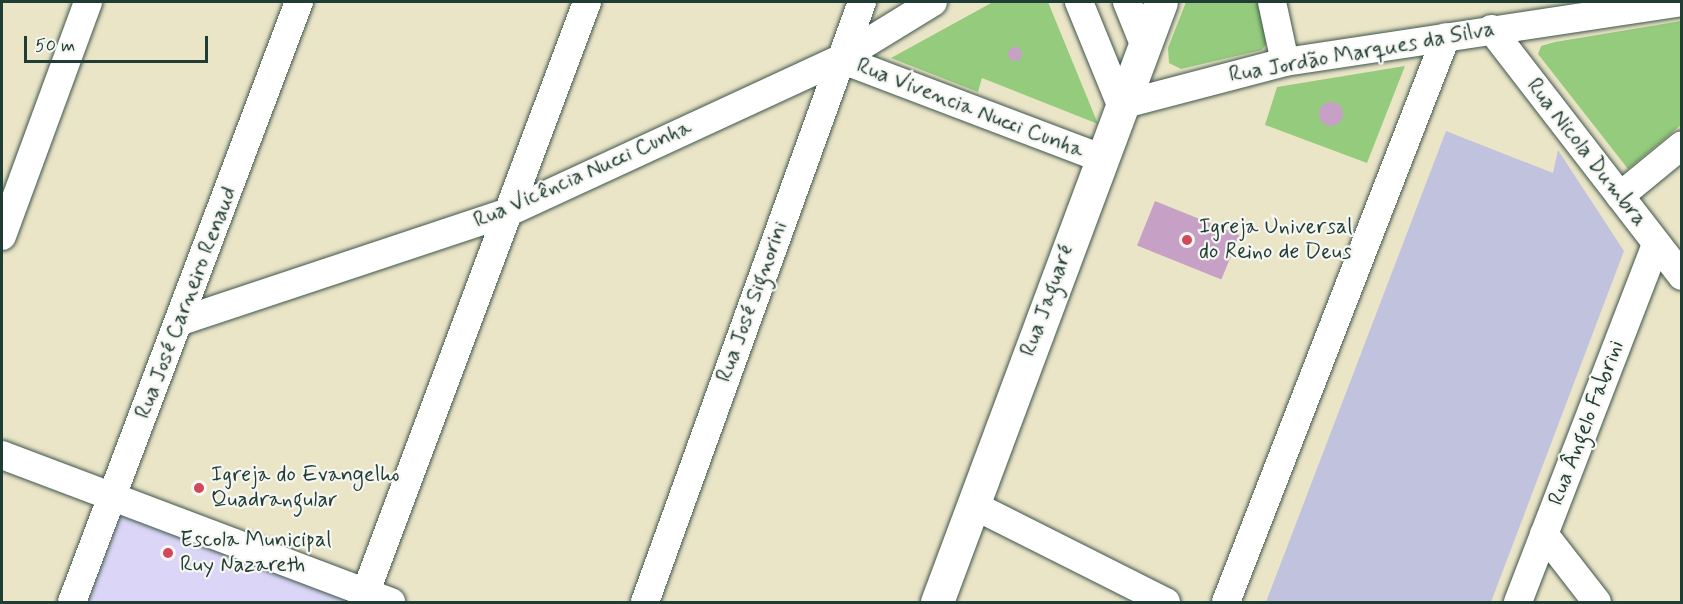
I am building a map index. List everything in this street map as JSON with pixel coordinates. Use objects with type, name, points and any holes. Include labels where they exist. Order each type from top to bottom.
[{"type":"street","points":[[2,236],[88,2]]},
{"type":"street","name":"Rua José Carneiro Renaud","points":[[72,603],[181,321],[299,2]]},
{"type":"street","points":[[2,455],[373,599],[508,212],[587,2]]},
{"type":"street","name":"Rua José Signorini","points":[[645,603],[862,2]]},
{"type":"street","name":"Rua Vicência Nucci Cunha","points":[[181,321],[508,212],[840,59],[933,2]]},
{"type":"street","points":[[1079,2],[1121,105]]},
{"type":"street","points":[[1127,2],[1144,44]]},
{"type":"street","name":"Rua Jaguaré","points":[[937,603],[1100,158],[1161,2]]},
{"type":"street","points":[[1272,2],[1286,62]]},
{"type":"street","name":"Rua Jordão Marques da Silva","points":[[1121,105],[1286,62],[1491,29],[1681,2]]},
{"type":"street","name":"Rua Nicola Dumbra","points":[[1491,29],[1682,276]]},
{"type":"street","points":[[1226,603],[1446,37]]},
{"type":"street","name":"Rua Vivencia Nucci Cunha","points":[[840,59],[1100,158]]},
{"type":"street","points":[[1620,196],[1682,145]]},
{"type":"street","name":"Rua Ângelo Fabrini","points":[[1518,603],[1656,243]]},
{"type":"street","points":[[973,505],[1166,603]]},
{"type":"street","points":[[1544,534],[1597,603]]},
{"type":"shaded area","points":[[1446,131],[1553,173],[1558,150],[1624,251],[1491,602],[1266,602]]},
{"type":"shaded area","name":"Escola Municipal Ruy Nazareth","points":[[117,506],[356,602],[80,602]]},
{"type":"green space","points":[[993,2],[1048,2],[1098,124],[982,78],[978,92],[891,58]]},
{"type":"green space","points":[[1186,2],[1263,2],[1271,37],[1262,50],[1181,69],[1169,63],[1168,48]]},
{"type":"green space","points":[[1681,21],[1681,125],[1628,169],[1538,54],[1541,46],[1555,42]]},
{"type":"green space","points":[[1405,66],[1367,163],[1265,125],[1277,87]]},
{"type":"building","points":[[1015,47],[1020,49],[1022,54],[1020,59],[1015,61],[1010,59],[1008,54],[1010,49]]},
{"type":"building","points":[[1331,102],[1339,106],[1343,114],[1339,122],[1331,126],[1323,122],[1319,114],[1323,106]]},
{"type":"building","name":"Igreja Universal do Reino de Deus","points":[[1155,201],[1239,235],[1221,280],[1137,246]]},
{"type":"place","name":"Igreja Universal do Reino de Deus","points":[[1187,240]]},
{"type":"place","name":"Igreja do Evangelho Quadrangular","points":[[199,488]]},
{"type":"place","name":"Escola Municipal Ruy Nazareth","points":[[168,553]]}]
